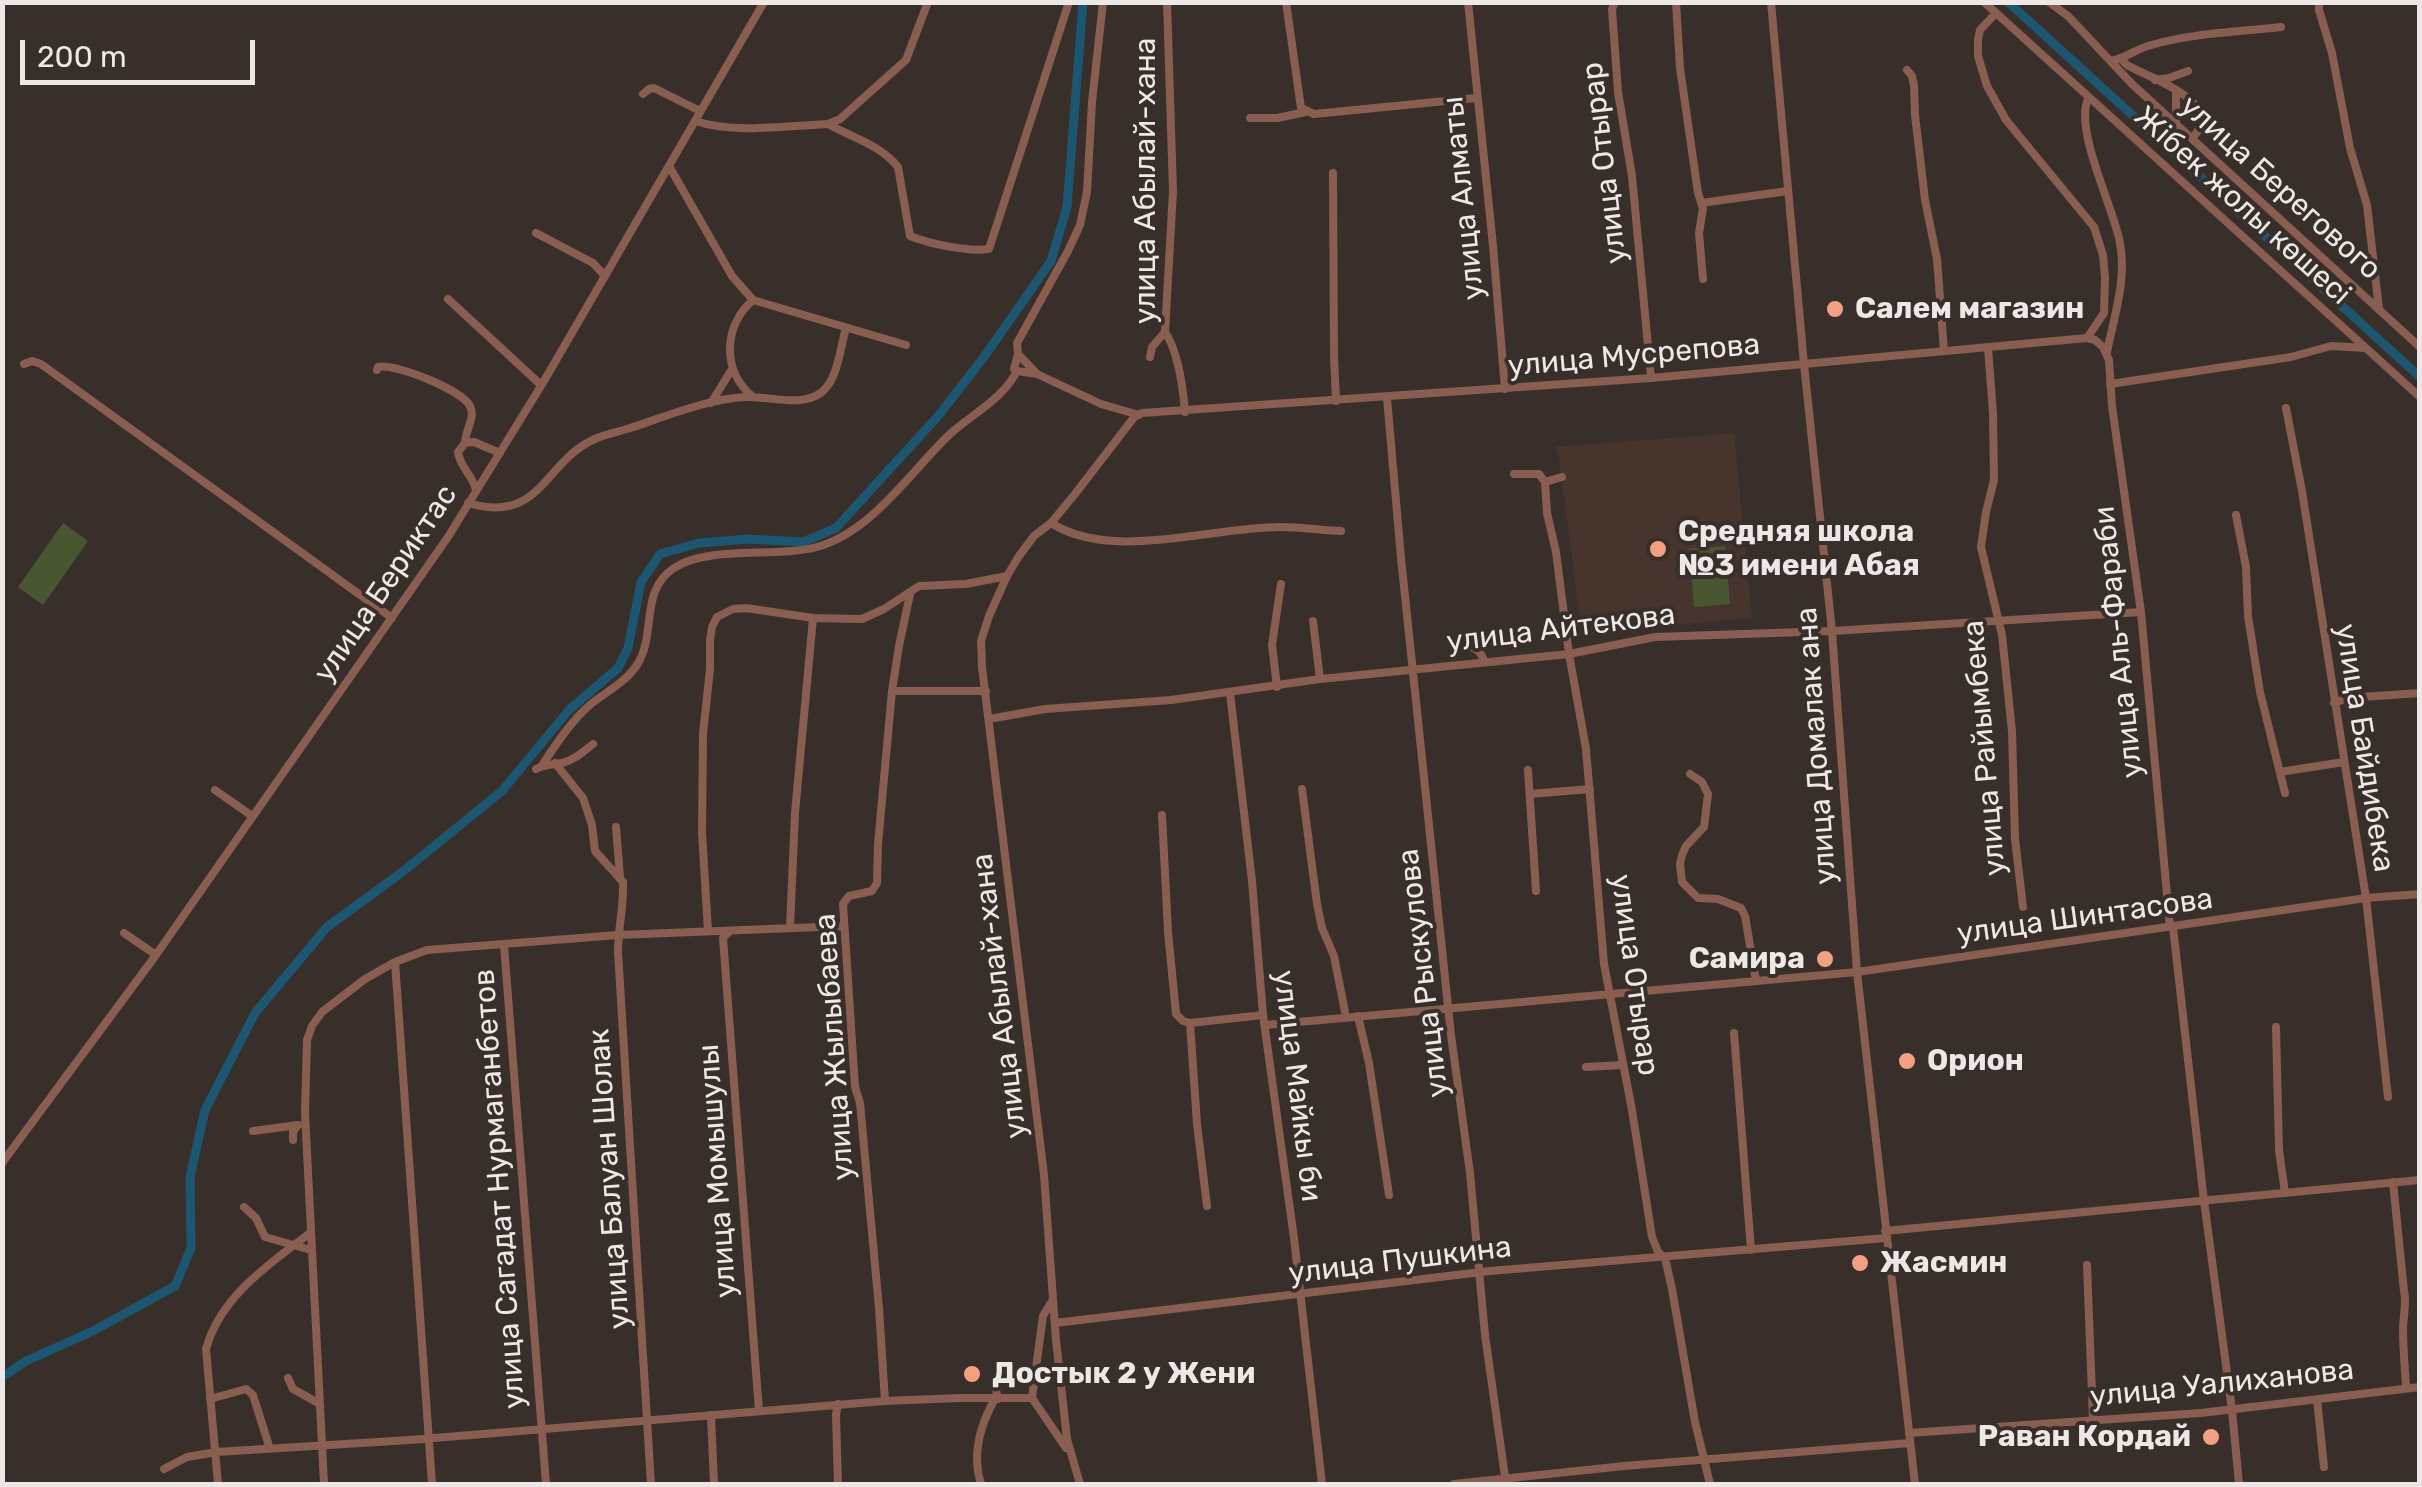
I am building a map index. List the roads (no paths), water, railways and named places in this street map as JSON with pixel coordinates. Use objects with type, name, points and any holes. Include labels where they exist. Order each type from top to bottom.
[{"type":"street","name":"улица Бериктас","points":[[2,1163],[156,954],[448,537],[764,2]]},
{"type":"street","points":[[694,120],[723,127],[828,124],[840,119],[906,60],[928,2]]},
{"type":"street","points":[[828,124],[893,160],[898,167],[910,236],[989,250],[1069,2]]},
{"type":"street","points":[[592,744],[576,757],[540,767],[586,708],[620,683],[637,664],[646,646],[653,596],[668,572],[704,558],[800,550],[837,539],[874,513],[948,436],[1003,390],[1016,371],[1017,343],[1080,224],[1088,192],[1103,2]]},
{"type":"street","name":"улица Абылай-хана","points":[[1167,2],[1173,191],[1164,332],[1177,352],[1185,412]]},
{"type":"street","points":[[1286,2],[1301,108],[1306,112],[1476,98]]},
{"type":"street","name":"улица Алматы","points":[[1468,2],[1506,389]]},
{"type":"street","name":"улица Отырар","points":[[1615,2],[1612,9],[1616,75],[1632,176],[1651,378]]},
{"type":"street","points":[[1676,2],[1680,68],[1702,203],[1703,279]]},
{"type":"street","name":"улица Домалак ана","points":[[1772,2],[1832,631],[1857,972],[1915,1484]]},
{"type":"street","points":[[1984,2],[2088,99]]},
{"type":"street","name":"улица Берегового","points":[[2049,2],[2064,7],[2116,60],[2120,73],[2420,347]]},
{"type":"street","points":[[2319,2],[2350,148],[2367,205],[2378,309]]},
{"type":"street","points":[[1996,13],[1980,30],[1978,40],[1978,56],[1987,86],[2006,120],[2094,227],[2106,276],[2104,313],[2087,338],[2095,340],[2107,353]]},
{"type":"street","points":[[2116,60],[2144,47],[2215,32],[2282,27]]},
{"type":"street","points":[[2116,60],[2176,91],[2200,109],[2202,127],[2192,138]]},
{"type":"street","points":[[1907,70],[1914,85],[1925,200],[1937,259],[1944,351]]},
{"type":"street","points":[[2155,80],[2188,71]]},
{"type":"street","points":[[643,94],[654,88],[700,112]]},
{"type":"street","points":[[2176,91],[2176,124]]},
{"type":"street","name":"Жібек жолы көшесі","points":[[2088,99],[2420,397]]},
{"type":"street","name":"улица Аль-Фараби","points":[[2088,99],[2084,114],[2093,156],[2120,243],[2122,282],[2107,353],[2141,612],[2171,927],[2239,1484]]},
{"type":"street","points":[[1250,118],[1306,112]]},
{"type":"street","points":[[669,166],[732,276],[753,300],[906,346]]},
{"type":"street","points":[[1333,173],[1336,401]]},
{"type":"street","points":[[1702,203],[1788,191]]},
{"type":"street","points":[[536,233],[593,263],[605,276]]},
{"type":"street","points":[[448,299],[541,385]]},
{"type":"street","points":[[753,300],[738,317],[730,351],[736,378],[754,397]]},
{"type":"street","points":[[468,504],[505,508],[520,504],[534,495],[576,450],[597,438],[734,398],[816,397],[832,382],[846,328]]},
{"type":"street","points":[[1150,357],[1152,347],[1164,332]]},
{"type":"street","name":"улица Мусрепова","points":[[1185,412],[1651,378],[2087,338]]},
{"type":"street","points":[[2110,384],[2291,357],[2332,346],[2365,348]]},
{"type":"street","name":"улица Райымбека","points":[[1988,348],[1994,480],[1981,546],[2002,635],[2012,731],[2014,839],[2023,907]]},
{"type":"street","points":[[1018,354],[1037,374]]},
{"type":"street","points":[[24,364],[40,364],[392,618]]},
{"type":"street","points":[[377,370],[388,365],[402,369],[463,397],[473,411],[465,443],[458,452],[476,490]]},
{"type":"street","points":[[711,403],[732,368]]},
{"type":"street","points":[[1016,371],[1037,374],[1100,404],[1139,415],[1185,412]]},
{"type":"street","name":"улица Рыскулова","points":[[1388,398],[1448,1008],[1506,1482]]},
{"type":"street","name":"улица Байдибека","points":[[2286,408],[2366,898],[2388,1097]]},
{"type":"street","name":"улица Абылай-хана","points":[[1080,1484],[1068,1451],[1044,1176],[982,641],[1006,576],[1026,544],[1052,522],[1114,440],[1139,415]]},
{"type":"street","points":[[465,443],[474,442],[500,453]]},
{"type":"street","points":[[1514,474],[1539,474],[1545,482],[1562,477]]},
{"type":"street","name":"улица Отырар","points":[[1545,482],[1586,748],[1609,993],[1652,1238],[1664,1258],[1710,1484]]},
{"type":"street","points":[[2236,514],[2260,692],[2286,793]]},
{"type":"street","points":[[1052,522],[1078,536],[1104,540],[1190,538],[1279,527],[1342,530]]},
{"type":"street","points":[[708,931],[702,777],[710,640],[717,617],[746,608],[813,618],[862,619],[919,586],[966,584],[1006,576]]},
{"type":"street","points":[[1277,687],[1272,645],[1281,584]]},
{"type":"street","name":"улица Жылыбаева","points":[[885,1400],[844,926],[845,899],[872,891],[877,883],[892,691],[910,594]]},
{"type":"street","name":"улица Айтекова","points":[[989,719],[1062,707],[1230,693],[1320,679],[1570,654],[1655,637],[1832,631],[2141,612]]},
{"type":"street","points":[[790,928],[795,813],[813,618]]},
{"type":"street","points":[[1312,620],[1320,679]]},
{"type":"street","points":[[1456,645],[1480,651],[1484,662]]},
{"type":"street","points":[[892,691],[986,691]]},
{"type":"street","name":"улица Майкы би","points":[[1230,693],[1264,1020],[1322,1484]]},
{"type":"street","points":[[2334,703],[2347,698],[2420,693]]},
{"type":"street","points":[[2280,772],[2344,762]]},
{"type":"street","points":[[556,763],[583,798],[592,826],[594,851],[620,877]]},
{"type":"street","points":[[1528,770],[1536,891]]},
{"type":"street","points":[[1690,774],[1702,782],[1708,794],[1704,827],[1682,855],[1682,882],[1698,898],[1718,899],[1741,908],[1756,980]]},
{"type":"street","points":[[1530,794],[1590,789]]},
{"type":"street","points":[[216,790],[252,816]]},
{"type":"street","points":[[1302,790],[1317,904],[1334,956],[1346,1017]]},
{"type":"street","points":[[1162,816],[1174,1010],[1178,1018],[1190,1022],[1207,1206]]},
{"type":"street","name":"улица Балуан Шолак","points":[[616,827],[620,877],[624,882],[618,935],[652,1484]]},
{"type":"street","name":"улица Шинтасова","points":[[1190,1022],[1346,1017],[1857,972],[2366,898],[2420,894]]},
{"type":"street","points":[[324,1484],[303,1120],[308,1040],[312,1026],[334,1001],[395,962],[427,950],[618,935],[844,926]]},
{"type":"street","name":"улица Момышулы","points":[[730,931],[722,938],[759,1411]]},
{"type":"street","points":[[124,933],[156,954]]},
{"type":"street","name":"улица Сагадат Нурмаганбетов","points":[[504,944],[546,1484]]},
{"type":"street","points":[[395,962],[432,1484]]},
{"type":"street","points":[[1358,1016],[1389,1195]]},
{"type":"street","points":[[2276,1028],[2285,1193]]},
{"type":"street","points":[[1734,1033],[1751,1250]]},
{"type":"street","points":[[1586,1066],[1622,1065]]},
{"type":"street","points":[[253,1131],[303,1120]]},
{"type":"street","points":[[292,1140],[303,1120]]},
{"type":"street","name":"улица Пушкина","points":[[1054,1323],[1480,1272],[1751,1250],[2420,1180]]},
{"type":"street","points":[[2393,1182],[2407,1301],[2406,1388]]},
{"type":"street","points":[[244,1207],[256,1218],[265,1237],[311,1250]]},
{"type":"street","points":[[218,1484],[206,1349],[218,1322],[244,1286],[310,1233]]},
{"type":"street","points":[[2087,1265],[2093,1420]]},
{"type":"street","points":[[1053,1299],[1043,1316],[1032,1398],[1068,1451]]},
{"type":"street","points":[[288,1378],[293,1389],[320,1404]]},
{"type":"street","points":[[980,1484],[978,1445],[988,1412],[997,1399],[994,1382]]},
{"type":"street","name":"улица Уалиханова","points":[[1909,1433],[2232,1410],[2420,1387]]},
{"type":"street","points":[[210,1399],[250,1391],[270,1449]]},
{"type":"street","points":[[164,1469],[186,1457],[216,1452],[541,1430],[885,1400],[1032,1398]]},
{"type":"street","points":[[2317,1399],[2324,1468]]},
{"type":"street","points":[[838,1404],[838,1484]]},
{"type":"street","points":[[711,1415],[714,1484]]},
{"type":"street","points":[[1454,1484],[1910,1444]]},
{"type":"waterway","points":[[2,1377],[175,1286],[191,1248],[190,1177],[205,1110],[255,1013],[327,927],[502,791],[569,710],[618,668],[628,648],[641,582],[660,554],[699,543],[748,539],[803,542],[836,528],[939,415],[1051,261],[1067,207],[1083,2]]},
{"type":"waterway","points":[[2008,2],[2420,377]]},
{"type":"place","name":"Салем магазин","points":[[1835,309]]},
{"type":"place","name":"Средняя школа №3 имени Абая","points":[[1658,549]]},
{"type":"place","name":"Самира","points":[[1825,959]]},
{"type":"place","name":"Орион","points":[[1907,1061]]},
{"type":"place","name":"Жасмин","points":[[1860,1263]]},
{"type":"place","name":"Достык 2 у Жени","points":[[972,1374]]},
{"type":"place","name":"Раван Кордай","points":[[2211,1437]]}]
